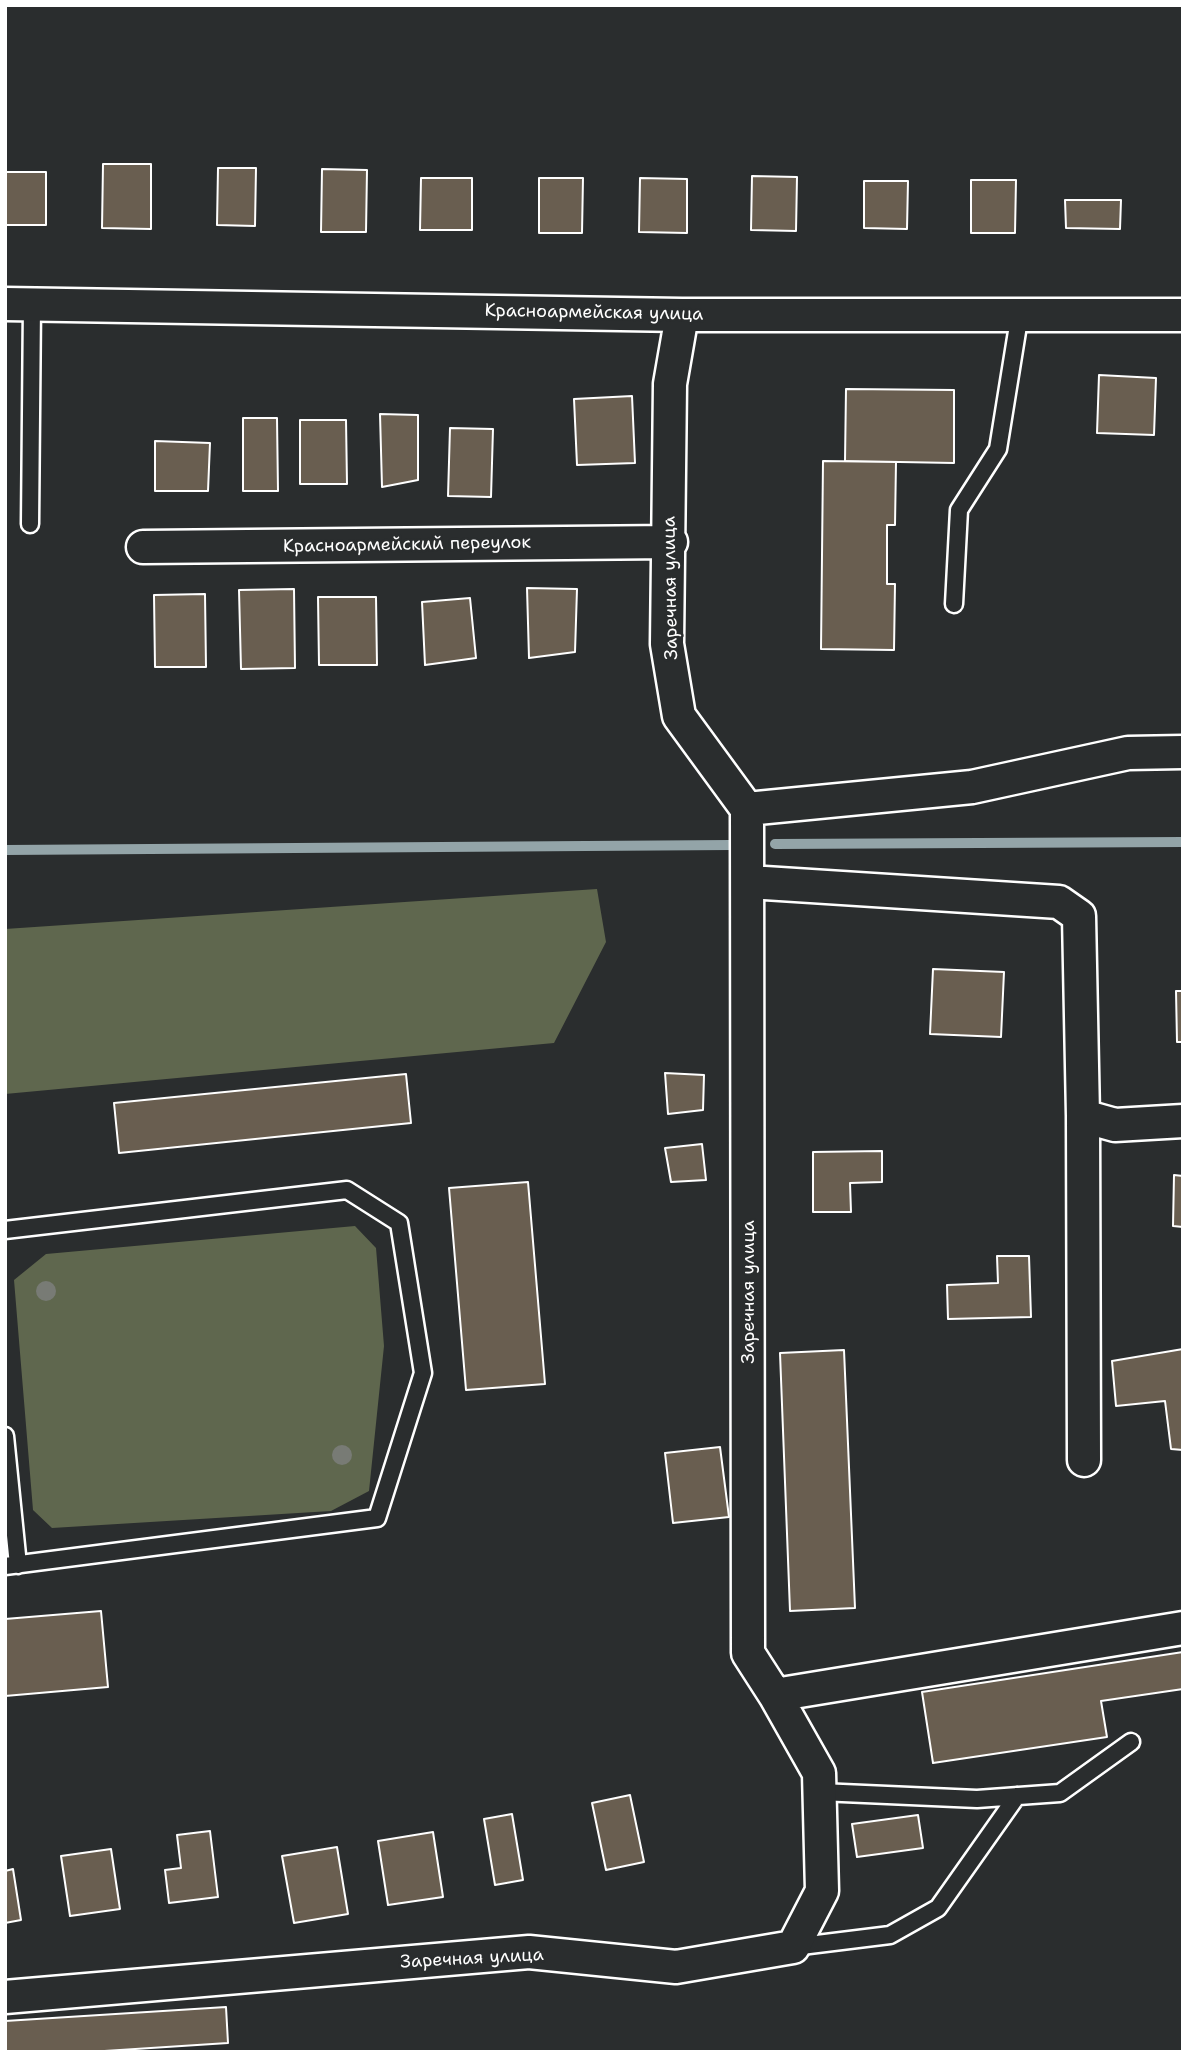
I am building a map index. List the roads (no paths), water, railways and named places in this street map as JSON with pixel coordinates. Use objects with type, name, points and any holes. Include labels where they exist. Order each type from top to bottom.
[{"type":"street","name":"Красноармейская улица","points":[[19,304],[682,315],[1183,315]]},
{"type":"street","name":"Заречная улица","points":[[5,1997],[529,1952],[676,1967],[793,1947],[822,1891],[819,1773],[748,1653],[747,810],[679,716],[667,644],[671,542],[670,384],[682,315]]},
{"type":"street","name":"Красноармейский переулок","points":[[143,547],[671,542]]},
{"type":"street","points":[[747,810],[972,787],[1128,753],[1183,752]]},
{"type":"street","points":[[749,882],[1059,902],[1079,916],[1083,1116],[1084,1460]]},
{"type":"street","points":[[1083,1116],[1115,1125],[1183,1121]]},
{"type":"street","points":[[775,1695],[1183,1628]]},
{"type":"lane","points":[[19,304],[30,524]]},
{"type":"lane","points":[[954,604],[959,510],[998,449],[1020,313]]},
{"type":"lane","points":[[5,1230],[346,1190],[399,1223],[424,1373],[377,1518],[12,1565],[5,1436]]},
{"type":"lane","points":[[820,1792],[977,1800],[1059,1793],[1131,1742]]},
{"type":"lane","points":[[793,1947],[890,1935],[938,1908],[1017,1796]]},
{"type":"waterway","points":[[775,844],[1183,842]]},
{"type":"waterway","points":[[5,850],[731,845]]}]
